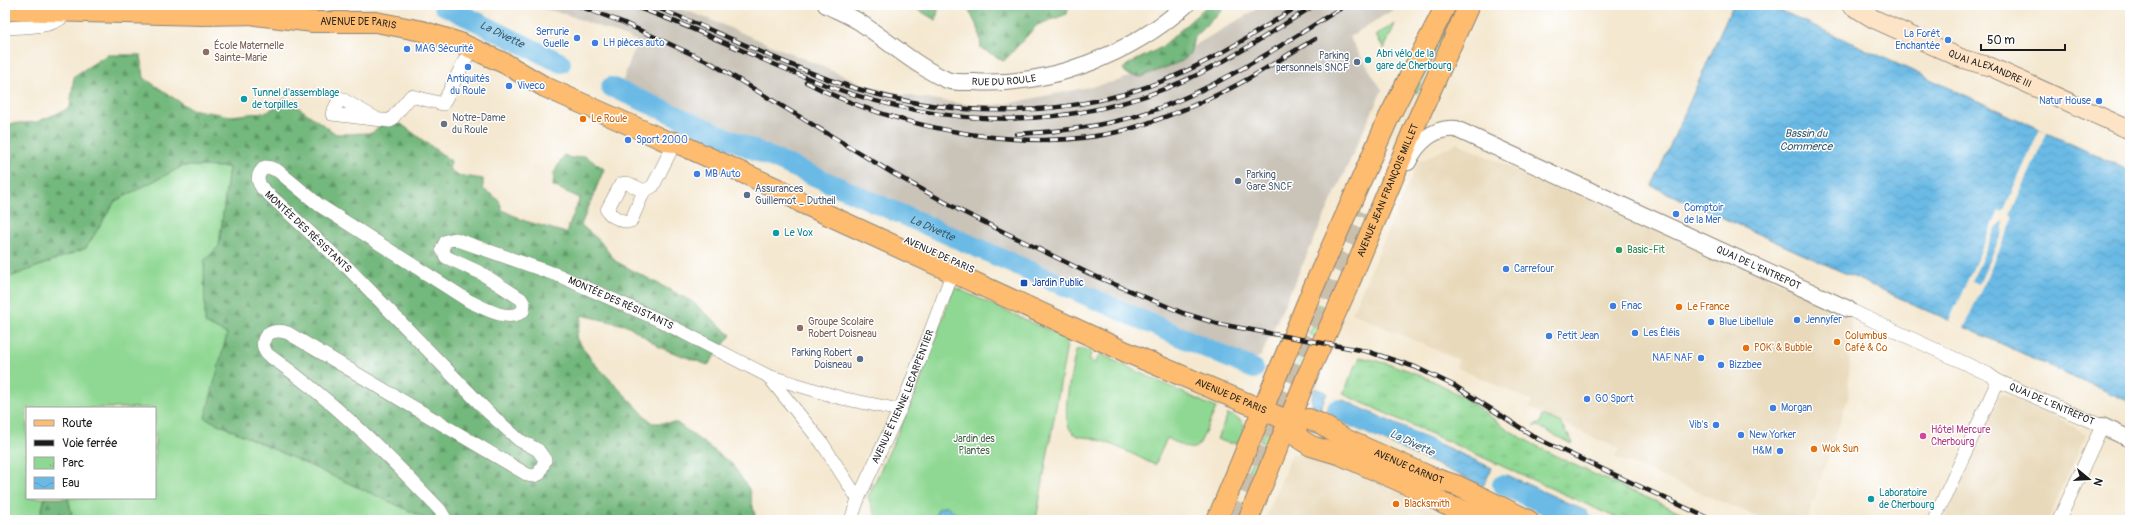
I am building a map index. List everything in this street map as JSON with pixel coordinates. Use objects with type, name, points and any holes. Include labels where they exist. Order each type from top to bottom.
[{"type":"main road","points":[[1217,520],[1274,409],[1279,371],[1311,294],[1389,117],[1446,5]]},
{"type":"main road","name":"AVENUE JEAN FRANÇOIS MILLET","points":[[1274,409],[1307,376],[1398,171],[1417,121],[1469,5]]},
{"type":"main road","name":"QUAI ALEXANDRE III","points":[[1851,5],[1874,19],[1962,59],[1991,67],[2130,130]]},
{"type":"main road","name":"AVENUE DE PARIS","points":[[5,10],[256,15],[358,12],[400,16],[432,25],[465,45],[506,64],[545,87],[666,141],[675,142],[785,192],[802,203],[1126,352],[1244,402],[1274,409]]},
{"type":"main road","points":[[1417,121],[1404,128],[1362,212],[1432,47],[1435,28]]},
{"type":"main road","name":"AVENUE DE PARIS","points":[[785,192],[804,195],[1039,300],[1240,386],[1274,409]]},
{"type":"main road","points":[[1248,520],[1274,408],[1309,323],[1311,294]]},
{"type":"main road","name":"AVENUE CARNOT","points":[[1274,409],[1327,426],[1345,439],[1431,477],[1458,486],[1476,515],[1528,520]]},
{"type":"street","name":"RUE DU ROULE","points":[[826,5],[860,22],[925,67],[949,81],[987,83],[1035,78],[1090,62],[1152,32],[1186,5]]},
{"type":"street","points":[[5,28],[50,25],[61,20],[69,11]]},
{"type":"street","points":[[375,118],[390,121],[411,96],[443,104],[465,45]]},
{"type":"street","name":"QUAI DE L'ENTREPOT","points":[[1398,171],[1407,165],[1419,143],[1443,130],[1456,129],[1988,374],[1998,381],[2130,438]]},
{"type":"street","points":[[644,191],[653,186],[675,142]]},
{"type":"street","name":"MONTÉE DES RÉSISTANTS","points":[[446,520],[440,510],[375,442],[319,392],[268,354],[264,348],[264,340],[268,334],[273,331],[280,330],[288,333],[528,475],[534,476],[539,474],[545,460],[543,455],[538,450],[519,440],[488,412],[348,268],[262,188],[258,182],[258,176],[265,168],[272,168],[278,171],[319,205],[469,301],[493,312],[518,316],[523,312],[524,304],[521,299],[481,273],[446,256],[442,249],[446,241],[455,239],[560,276],[659,320],[768,376],[841,398],[900,410]]},
{"type":"street","name":"AVENUE ÉTIENNE LECARPENTIER","points":[[851,520],[858,500],[900,410],[953,272]]},
{"type":"street","points":[[768,376],[822,443],[858,500]]},
{"type":"street","points":[[1934,520],[1998,381]]},
{"type":"street","points":[[2059,520],[2102,426]]},
{"type":"shaded area","points":[[529,5],[671,5],[711,20],[871,87],[910,96],[979,106],[1006,104],[1118,81],[1147,70],[1185,51],[1264,5],[1401,5],[1349,37],[1382,90],[1261,356],[1255,359],[622,83],[637,41],[565,14]]},
{"type":"shaded area","name":"Les Éléis","points":[[1457,143],[1567,193],[1570,188],[1852,315],[1848,398],[1807,520],[1765,520],[1615,457],[1619,449],[1529,408],[1532,401],[1456,367],[1459,360],[1352,313],[1418,162]]},
{"type":"shaded area","points":[[2000,394],[2048,412],[2086,434],[2048,520],[1944,520]]},
{"type":"shaded area","points":[[1292,454],[1317,456],[1450,514],[1454,520],[1265,520]]},
{"type":"green space","points":[[915,5],[939,5],[936,20],[918,10]]},
{"type":"green space","points":[[966,5],[1069,5],[1067,14],[1037,25],[1004,61],[981,48],[979,30]]},
{"type":"green space","points":[[1208,5],[1227,5],[1194,37],[1190,54],[1182,61],[1141,77],[1128,75],[1123,69],[1127,65],[1162,47]]},
{"type":"green space","points":[[1453,5],[1458,5],[1417,93],[1415,92]]},
{"type":"green space","points":[[1395,24],[1384,49],[1376,35]]},
{"type":"green space","points":[[107,55],[141,55],[144,78],[190,109],[231,116],[268,112],[285,98],[336,134],[372,133],[381,124],[401,124],[451,161],[449,169],[457,175],[483,179],[483,189],[499,200],[502,210],[525,221],[566,233],[580,198],[553,186],[554,173],[564,155],[571,158],[585,156],[604,169],[581,225],[600,241],[615,261],[691,301],[731,335],[708,365],[661,348],[629,326],[582,315],[576,338],[593,362],[652,423],[677,423],[732,464],[749,489],[756,520],[430,520],[205,418],[227,334],[205,323],[204,261],[219,246],[229,167],[183,166],[115,201],[86,248],[5,279],[5,124],[37,122],[70,108],[74,76]]},
{"type":"green space","points":[[183,166],[229,167],[219,246],[287,311],[205,418],[430,520],[73,520],[68,499],[156,499],[156,407],[26,407],[26,499],[45,499],[39,520],[5,520],[5,279],[86,248],[115,201]]},
{"type":"green space","name":"Jardin des Plantes","points":[[954,287],[1068,339],[1036,520],[877,520],[868,497],[913,400]]},
{"type":"green space","points":[[1317,304],[1330,309],[1318,337],[1309,335]]},
{"type":"green space","points":[[1305,343],[1315,345],[1311,354],[1303,359],[1293,381],[1289,380]]},
{"type":"green space","points":[[1076,350],[1092,350],[1089,360],[1095,363],[1100,354],[1216,408],[1199,445],[1188,448],[1167,438],[1155,465],[1111,444],[1093,438],[1078,436],[1073,433],[1069,426],[1067,417],[1068,394]]},
{"type":"green space","points":[[1360,357],[1399,367],[1425,377],[1461,396],[1500,424],[1545,450],[1588,471],[1698,520],[1621,520],[1343,394]]},
{"type":"green space","points":[[1228,414],[1239,419],[1244,425],[1243,432],[1238,443],[1228,443],[1217,439]]},
{"type":"green space","points":[[1542,415],[1560,422],[1573,443],[1571,444],[1538,426],[1533,426],[1541,423]]},
{"type":"green space","points":[[1271,430],[1275,433],[1272,447],[1260,441],[1263,434]]},
{"type":"green space","points":[[1258,447],[1270,452],[1260,476],[1248,470]]},
{"type":"green space","points":[[45,499],[68,499],[73,520],[39,520]]},
{"type":"water","name":"Bassin du Commerce","points":[[1733,5],[1769,5],[2130,171],[2130,402],[1652,186]]},
{"type":"water","points":[[1315,388],[1327,393],[1319,411],[1314,409],[1311,400]]},
{"type":"water","points":[[1341,399],[1411,431],[1393,445],[1333,418]]},
{"type":"water","points":[[1417,434],[1492,468],[1483,486],[1400,448]]},
{"type":"water","points":[[1507,475],[1588,512],[1577,520],[1557,520],[1498,493]]},
{"type":"water","points":[[947,506],[963,520],[934,520],[938,509]]},
{"type":"pier","points":[[2040,129],[2047,133],[2010,215],[2014,217],[1964,328],[1949,321],[1999,211],[2003,212]],"holes":[[[2004,220],[2002,233],[1979,284],[1972,281],[1994,231]]]},
{"type":"waterway","name":"La Divette","points":[[443,5],[561,63]]},
{"type":"waterway","name":"La Divette","points":[[611,87],[1254,369]]},
{"type":"waterway","name":"La Divette","points":[[1337,409],[1433,452]]},
{"type":"waterway","name":"La Divette","points":[[1502,485],[1581,520]]},
{"type":"tunnel","points":[[1231,520],[1360,211]]},
{"type":"railway","points":[[576,5],[622,22],[711,63],[894,174],[961,211],[1090,274],[1183,313],[1219,324],[1366,351],[1415,367],[1455,386],[1538,439],[1712,520]]},
{"type":"railway","points":[[630,5],[681,24],[805,77],[875,101],[920,111],[965,117],[1010,119],[1055,116],[1100,109],[1144,96],[1188,79],[1221,63],[1315,5]]},
{"type":"railway","points":[[649,5],[812,73],[879,95],[923,104],[967,109],[1012,110],[1057,107],[1101,100],[1144,88],[1186,71],[1215,56],[1244,40],[1300,5]]},
{"type":"railway","points":[[1016,134],[1092,126],[1122,120],[1164,106],[1218,82],[1346,5]]},
{"type":"railway","points":[[806,82],[842,99],[882,114],[925,125],[970,134],[1014,139],[1058,139],[1100,135],[1139,126],[1168,116],[1211,98],[1239,84],[1315,39]]},
{"type":"place","name":"Serrurie Guelle","points":[[577,38]]},
{"type":"place","name":"La Forêt Enchantée","points":[[1948,40]]},
{"type":"place","name":"LH pièces auto","points":[[595,43]]},
{"type":"place","name":"MAG Sécurité","points":[[407,49]]},
{"type":"place","name":"École Maternelle Sainte-Marie","points":[[206,52]]},
{"type":"place","name":"Abri vélo de la gare de Cherbourg","points":[[1368,60]]},
{"type":"place","name":"Parking personnels SNCF","points":[[1357,62]]},
{"type":"place","name":"Antiquités du Roule","points":[[468,67]]},
{"type":"place","name":"Viveco","points":[[509,86]]},
{"type":"place","name":"Tunnel d'assemblage de torpilles","points":[[244,99]]},
{"type":"place","name":"Natur House","points":[[2099,101]]},
{"type":"place","name":"Le Roule","points":[[583,119]]},
{"type":"place","name":"Notre-Dame du Roule","points":[[444,124]]},
{"type":"place","name":"Sport 2000","points":[[628,140]]},
{"type":"place","name":"MB Auto","points":[[697,174]]},
{"type":"place","name":"Parking Gare SNCF","points":[[1238,181]]},
{"type":"place","name":"Assurances Guillemot _ Dutheil","points":[[747,195]]},
{"type":"place","name":"Comptoir de la Mer","points":[[1676,214]]},
{"type":"place","name":"Le Vox","points":[[776,233]]},
{"type":"place","name":"Basic-Fit","points":[[1619,250]]},
{"type":"place","name":"Carrefour","points":[[1506,269]]},
{"type":"place","name":"Jardin Public","points":[[1024,283]]},
{"type":"place","name":"Fnac","points":[[1613,306]]},
{"type":"place","name":"Le France","points":[[1679,307]]},
{"type":"place","name":"Jennyfer","points":[[1797,320]]},
{"type":"place","name":"Blue Libellule","points":[[1711,322]]},
{"type":"place","name":"Groupe Scolaire Robert Doisneau","points":[[800,328]]},
{"type":"place","name":"Les Éléis","points":[[1635,333]]},
{"type":"place","name":"Petit Jean","points":[[1549,336]]},
{"type":"place","name":"Columbus Café & Co","points":[[1837,342]]},
{"type":"place","name":"POK' & Bubble","points":[[1746,348]]},
{"type":"place","name":"NAF NAF","points":[[1701,358]]},
{"type":"place","name":"Parking Robert Doisneau","points":[[860,359]]},
{"type":"place","name":"Bizzbee","points":[[1721,365]]},
{"type":"place","name":"GO Sport","points":[[1587,399]]},
{"type":"place","name":"Morgan","points":[[1773,408]]},
{"type":"place","name":"Vib's","points":[[1716,425]]},
{"type":"place","name":"New Yorker","points":[[1741,435]]},
{"type":"place","name":"Hôtel Mercure Cherbourg","points":[[1923,436]]},
{"type":"place","name":"Wok Sun","points":[[1814,449]]},
{"type":"place","name":"H&M","points":[[1780,451]]},
{"type":"place","name":"Laboratoire de Cherbourg","points":[[1871,499]]},
{"type":"place","name":"Blacksmith","points":[[1396,504]]}]
